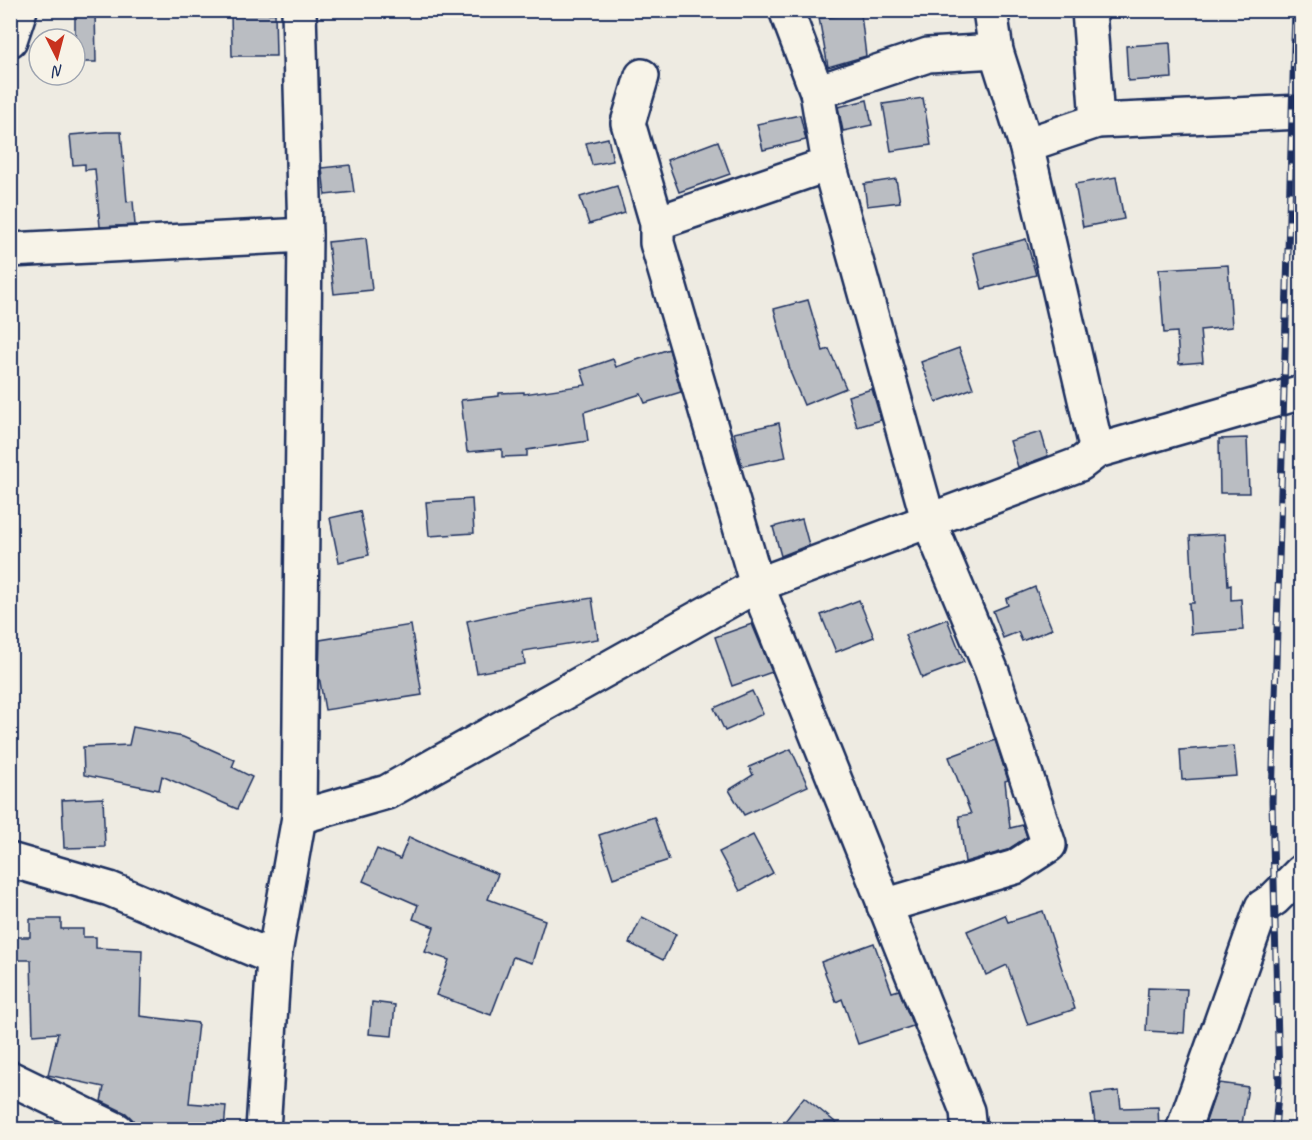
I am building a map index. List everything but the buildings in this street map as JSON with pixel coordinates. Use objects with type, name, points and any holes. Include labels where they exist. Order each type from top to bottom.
[{"type":"street","points":[[10,40],[20,10]]},
{"type":"street","points":[[263,1130],[274,958],[299,817],[305,235],[299,10]]},
{"type":"street","points":[[786,10],[817,92],[829,164],[928,519],[992,672],[1049,845],[1015,867],[885,906]]},
{"type":"street","points":[[990,10],[996,51],[1026,145],[1097,451]]},
{"type":"street","points":[[1089,10],[1097,122]]},
{"type":"street","points":[[817,92],[928,56],[996,51]]},
{"type":"street","points":[[642,76],[628,123],[657,223],[657,243],[757,585],[968,1111],[969,1130]]},
{"type":"street","points":[[1026,145],[1097,122],[1302,112]]},
{"type":"street","points":[[657,223],[829,164]]},
{"type":"street","points":[[10,250],[305,235]]},
{"type":"street","points":[[299,817],[387,792],[757,585],[928,519],[1080,464],[1097,451],[1302,392]]},
{"type":"street","points":[[1302,852],[1302,878]]},
{"type":"street","points":[[10,860],[110,889],[274,958]]},
{"type":"street","points":[[1183,1130],[1262,907],[1274,899],[1301,872]]},
{"type":"street","points":[[10,1078],[117,1130]]},
{"type":"railway","points":[[1275,1130],[1279,1082],[1272,801],[1295,10]]}]
